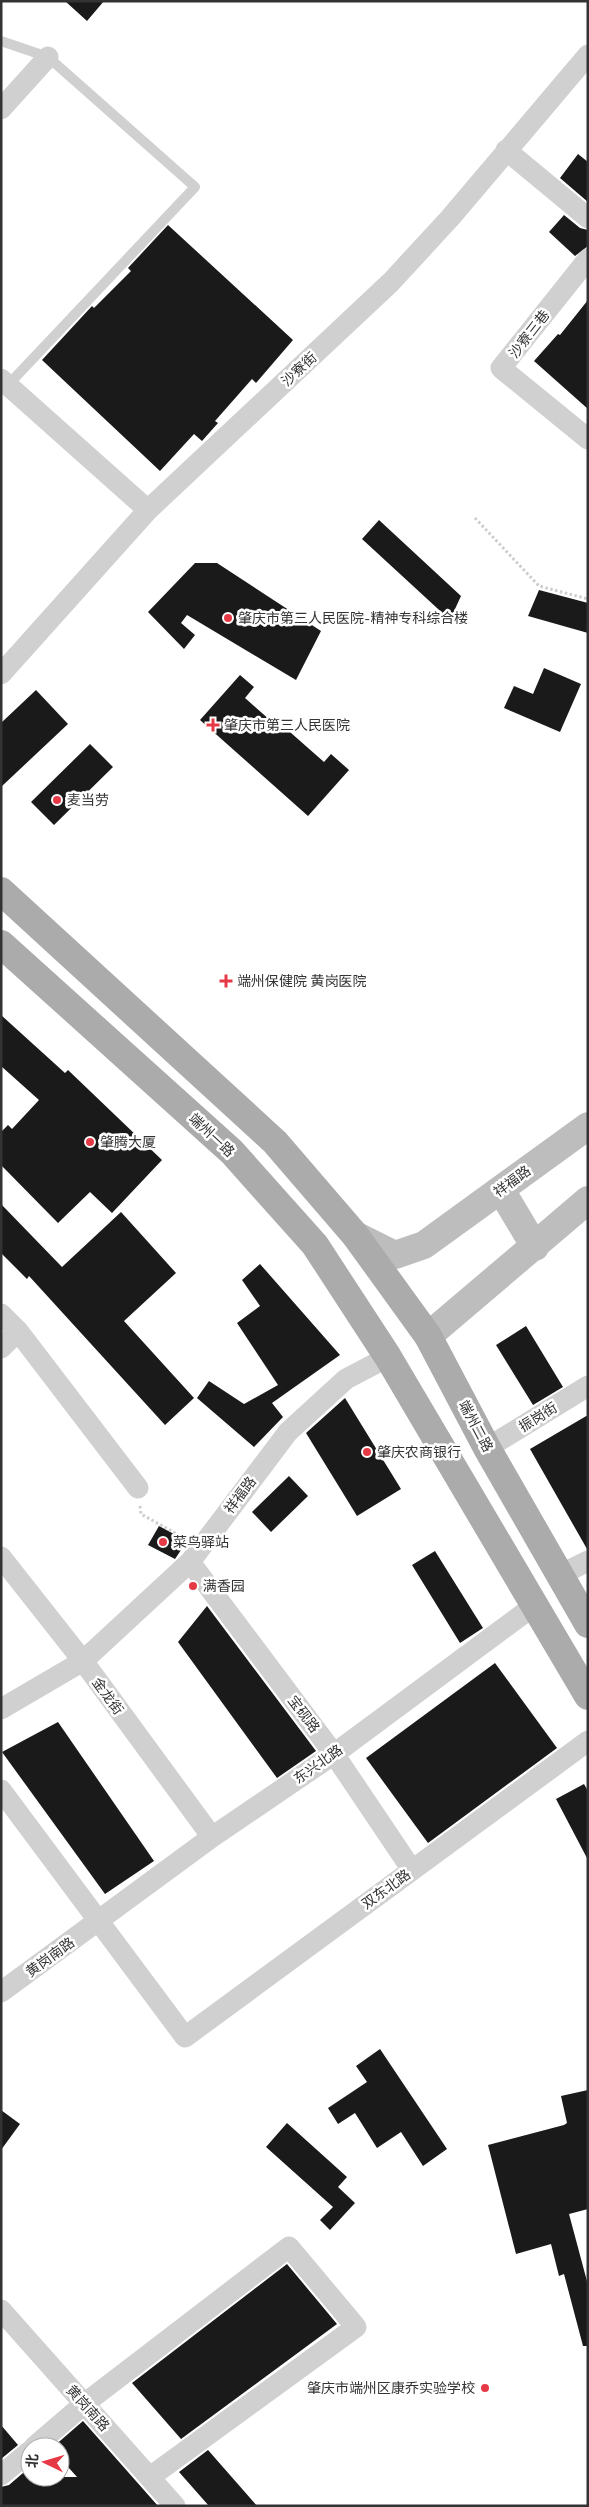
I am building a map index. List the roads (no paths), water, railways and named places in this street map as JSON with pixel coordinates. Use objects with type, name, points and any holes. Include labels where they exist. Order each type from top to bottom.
[{"type":"main road","points":[[1,891],[275,1142],[355,1235]]},
{"type":"main road","name":"端州一路","points":[[1,944],[232,1152],[315,1245],[388,1357]]},
{"type":"main road","name":"端州二路","points":[[355,1235],[428,1336],[487,1448],[588,1624]]},
{"type":"main road","points":[[388,1357],[588,1696]]},
{"type":"street","name":"沙寮街","points":[[1,674],[148,510],[391,282],[450,218],[588,55]]},
{"type":"street","points":[[1,110],[48,57]]},
{"type":"street","points":[[506,150],[588,218]]},
{"type":"street","name":"沙寮三巷","points":[[588,259],[502,368],[588,439]]},
{"type":"street","points":[[3,385],[148,510]]},
{"type":"street","name":"祥福路","points":[[355,1235],[395,1255],[424,1245],[588,1126]]},
{"type":"street","points":[[501,1190],[535,1247]]},
{"type":"street","points":[[428,1336],[588,1200]]},
{"type":"street","points":[[1,1314],[18,1331],[138,1488]]},
{"type":"street","points":[[1,1348],[18,1331]]},
{"type":"street","name":"祥福路","points":[[1,1709],[82,1661],[196,1555],[288,1432],[346,1379],[388,1357]]},
{"type":"street","name":"振岗街","points":[[487,1448],[588,1386]]},
{"type":"street","name":"宝砚路","points":[[196,1555],[412,1870]]},
{"type":"street","name":"金龙街","points":[[1,1557],[82,1661],[212,1837]]},
{"type":"street","points":[[560,1575],[588,1560]]},
{"type":"street","name":"东兴北路","points":[[99,1922],[212,1837],[334,1754],[535,1605]]},
{"type":"street","name":"双东北路","points":[[99,1922],[184,2037],[588,1741]]},
{"type":"street","points":[[1,1790],[99,1922]]},
{"type":"street","name":"黄岗南路","points":[[1,1992],[99,1922]]},
{"type":"street","points":[[46,2437],[84,2404],[289,2247],[356,2327],[150,2477]]},
{"type":"street","name":"黄岗南路","points":[[1,2310],[175,2506]]},
{"type":"street","points":[[1,2476],[20,2460]]},
{"type":"lane","points":[[1,40],[48,57],[195,187],[3,385]]},
{"type":"place","name":"肇庆市第三人民医院-精神专科综合楼","points":[[228,618]]},
{"type":"place","name":"肇庆市第三人民医院","points":[[213,725]]},
{"type":"place","name":"麦当劳","points":[[57,800]]},
{"type":"place","name":"端州保健院 黄岗医院","points":[[226,981]]},
{"type":"place","name":"肇腾大厦","points":[[90,1142]]},
{"type":"place","name":"肇庆农商银行","points":[[367,1452]]},
{"type":"place","name":"菜鸟驿站","points":[[163,1542]]},
{"type":"place","name":"满香园","points":[[193,1586]]},
{"type":"place","name":"肇庆市端州区康乔实验学校","points":[[485,2388]]}]
